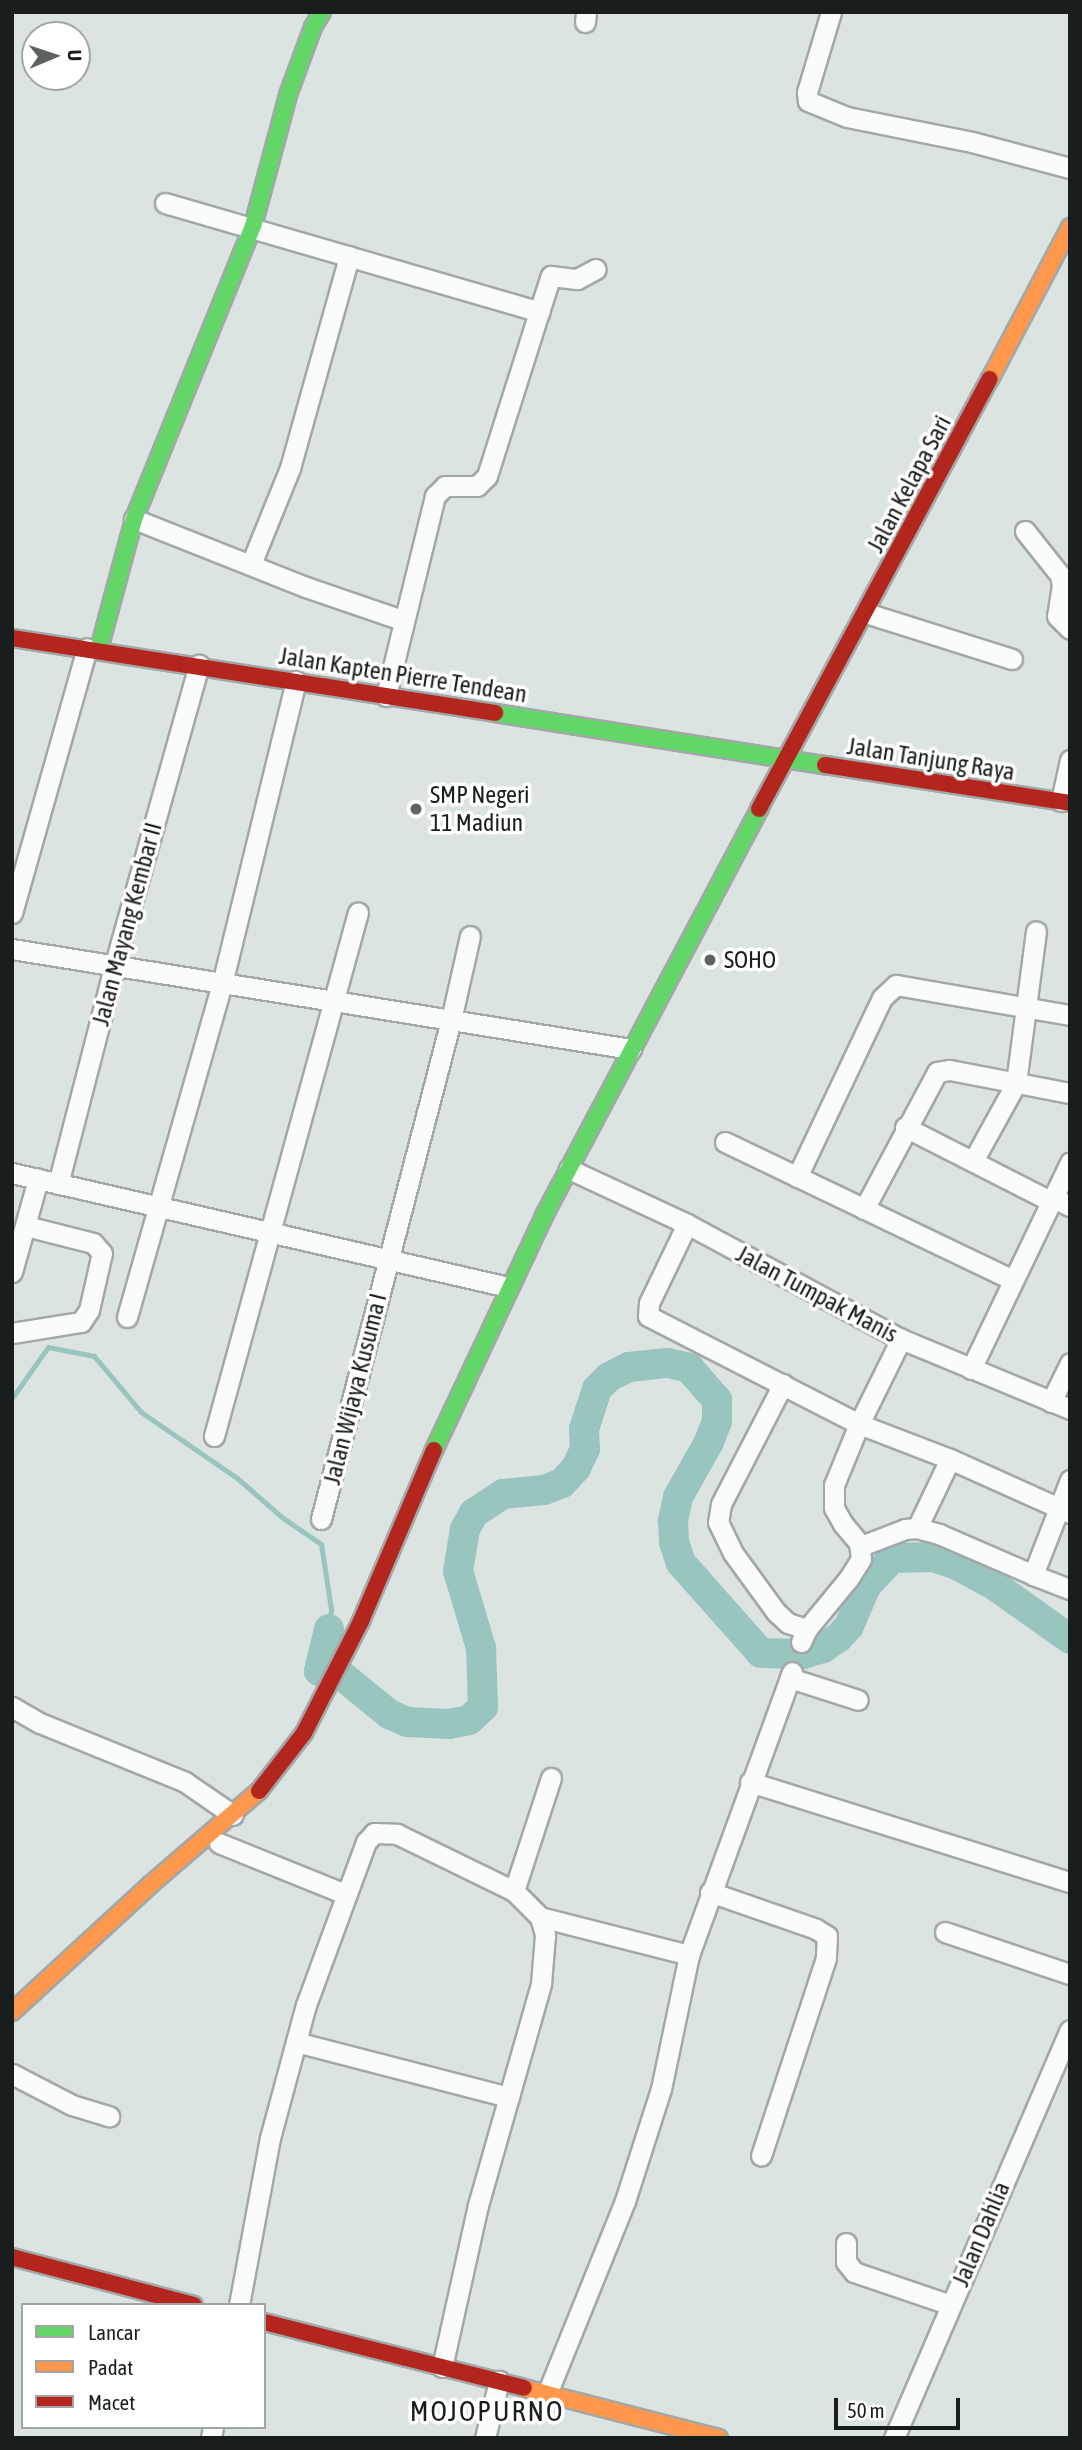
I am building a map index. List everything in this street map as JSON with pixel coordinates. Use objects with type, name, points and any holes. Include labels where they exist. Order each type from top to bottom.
[{"type":"main road","points":[[93,649],[134,519],[253,226],[288,95],[313,27],[323,12]]},
{"type":"main road","name":"Jalan Kelapa Sari","points":[[12,2012],[141,1893],[257,1794],[286,1758],[320,1706],[361,1621],[418,1484],[508,1287],[631,1049],[1070,227]]},
{"type":"main road","name":"Jalan Kapten Pierre Tendean","points":[[12,638],[199,665],[786,760]]},
{"type":"main road","name":"Jalan Tanjung Raya","points":[[786,760],[1065,802]]},
{"type":"main road","points":[[12,2257],[186,2303]]},
{"type":"main road","points":[[266,2323],[499,2381],[671,2432],[719,2438]]},
{"type":"street","points":[[831,12],[807,92],[808,101],[847,117],[972,142],[1070,168]]},
{"type":"street","points":[[165,203],[253,226],[539,312]]},
{"type":"street","points":[[251,564],[293,458],[349,256]]},
{"type":"street","points":[[386,696],[402,620],[435,496],[445,486],[477,486],[487,476],[551,276],[577,279],[596,269]]},
{"type":"street","points":[[134,519],[306,587],[402,620]]},
{"type":"street","points":[[1026,531],[1060,575],[1062,585],[1057,616],[1070,629]]},
{"type":"street","points":[[866,613],[1012,659]]},
{"type":"street","points":[[12,913],[93,649]]},
{"type":"street","name":"Jalan Mayang Kembar II","points":[[58,1184],[114,967],[199,665]]},
{"type":"street","points":[[127,1317],[222,985],[296,681]]},
{"type":"street","points":[[1065,802],[1070,760]]},
{"type":"street","points":[[214,1436],[358,912]]},
{"type":"street","points":[[973,1161],[1016,1083],[1036,931]]},
{"type":"street","name":"Jalan Wijaya Kusuma I","points":[[321,1519],[451,1020],[470,936]]},
{"type":"street","points":[[12,949],[631,1049]]},
{"type":"street","points":[[797,1177],[882,998],[896,985],[1070,1015]]},
{"type":"street","points":[[864,1209],[933,1075],[940,1071],[1070,1093]]},
{"type":"street","points":[[905,1128],[1058,1202]]},
{"type":"street","points":[[725,1142],[1013,1280]]},
{"type":"street","points":[[971,1369],[1013,1280],[1058,1202],[1070,1162]]},
{"type":"street","name":"Jalan Tumpak Manis","points":[[569,1169],[687,1224],[901,1339],[1061,1406]]},
{"type":"street","points":[[12,1173],[156,1209],[508,1287]]},
{"type":"street","points":[[12,1272],[38,1179]]},
{"type":"street","points":[[687,1224],[646,1314],[859,1424],[950,1459],[1063,1510]]},
{"type":"street","points":[[12,1333],[81,1322],[89,1310],[102,1253],[93,1242],[26,1226]]},
{"type":"street","points":[[783,1384],[721,1504],[718,1522],[733,1553],[776,1612],[804,1635],[849,1578],[860,1559],[861,1546],[843,1524],[833,1496],[859,1424],[901,1339]]},
{"type":"street","points":[[1061,1406],[1070,1363]]},
{"type":"street","points":[[916,1528],[950,1459]]},
{"type":"street","points":[[1036,1576],[1033,1575],[1063,1510],[1070,1480]]},
{"type":"street","points":[[861,1546],[905,1529],[916,1528],[939,1534],[1070,1589]]},
{"type":"street","points":[[547,2394],[625,2201],[661,2089],[689,1955],[791,1675],[858,1700]]},
{"type":"street","points":[[12,1707],[40,1723],[185,1782],[233,1815]]},
{"type":"street","points":[[514,1891],[551,1778]]},
{"type":"street","points":[[750,1782],[1070,1882]]},
{"type":"street","points":[[239,2303],[270,2138],[296,2042],[345,1894],[366,1842],[374,1833],[385,1832],[419,1844],[514,1891],[540,1917],[545,1936],[541,1984],[478,2205],[442,2367]]},
{"type":"street","points":[[219,1843],[345,1894]]},
{"type":"street","points":[[710,1892],[816,1929],[827,1937],[826,1958],[761,2155]]},
{"type":"street","points":[[540,1917],[689,1955]]},
{"type":"street","points":[[945,1932],[1070,1975]]},
{"type":"street","name":"Jalan Dahlia","points":[[894,2438],[1070,2030]]},
{"type":"street","points":[[296,2042],[509,2097]]},
{"type":"street","points":[[12,2074],[72,2105],[109,2116]]},
{"type":"street","points":[[846,2243],[846,2262],[854,2272],[951,2305]]},
{"type":"street","points":[[485,2438],[499,2381]]},
{"type":"waterway","points":[[12,1398],[48,1347],[94,1356],[141,1412],[237,1478],[283,1518],[321,1544],[331,1609],[329,1629]]},
{"type":"waterway","points":[[329,1629],[319,1671],[340,1674],[389,1714],[407,1722],[449,1724],[469,1720],[483,1707],[481,1648],[458,1571],[465,1529],[474,1513],[503,1494],[544,1490],[562,1483],[576,1468],[585,1449],[584,1429],[597,1389],[609,1377],[629,1367],[668,1363],[689,1368],[717,1400],[717,1421],[709,1442],[678,1497],[673,1521],[674,1542],[681,1563],[761,1653],[803,1654],[823,1648],[838,1638],[849,1626],[866,1586],[892,1558],[933,1557],[957,1565],[994,1585],[1070,1639]]},
{"type":"traffic: fast","points":[[99,649],[134,519],[253,226],[288,95],[313,27],[322,12]]},
{"type":"traffic: fast","points":[[495,713],[825,765]]},
{"type":"traffic: fast","points":[[434,1450],[545,1214],[759,809]]},
{"type":"traffic: slow","points":[[990,379],[1070,227]]},
{"type":"traffic: slow","points":[[12,2012],[150,1885],[259,1791]]},
{"type":"traffic: slow","points":[[524,2388],[719,2438]]},
{"type":"traffic: jam","points":[[759,809],[990,379]]},
{"type":"traffic: jam","points":[[12,638],[495,713]]},
{"type":"traffic: jam","points":[[825,765],[1070,803]]},
{"type":"traffic: jam","points":[[259,1791],[304,1733],[361,1621],[434,1450]]},
{"type":"traffic: jam","points":[[12,2257],[186,2303]]},
{"type":"traffic: jam","points":[[266,2323],[524,2388]]},
{"type":"place","name":"SMP Negeri 11 Madiun","points":[[416,809]]},
{"type":"place","name":"SOHO","points":[[710,960]]},
{"type":"district","name":"MOJOPURNO","points":[[487,2411]]}]
